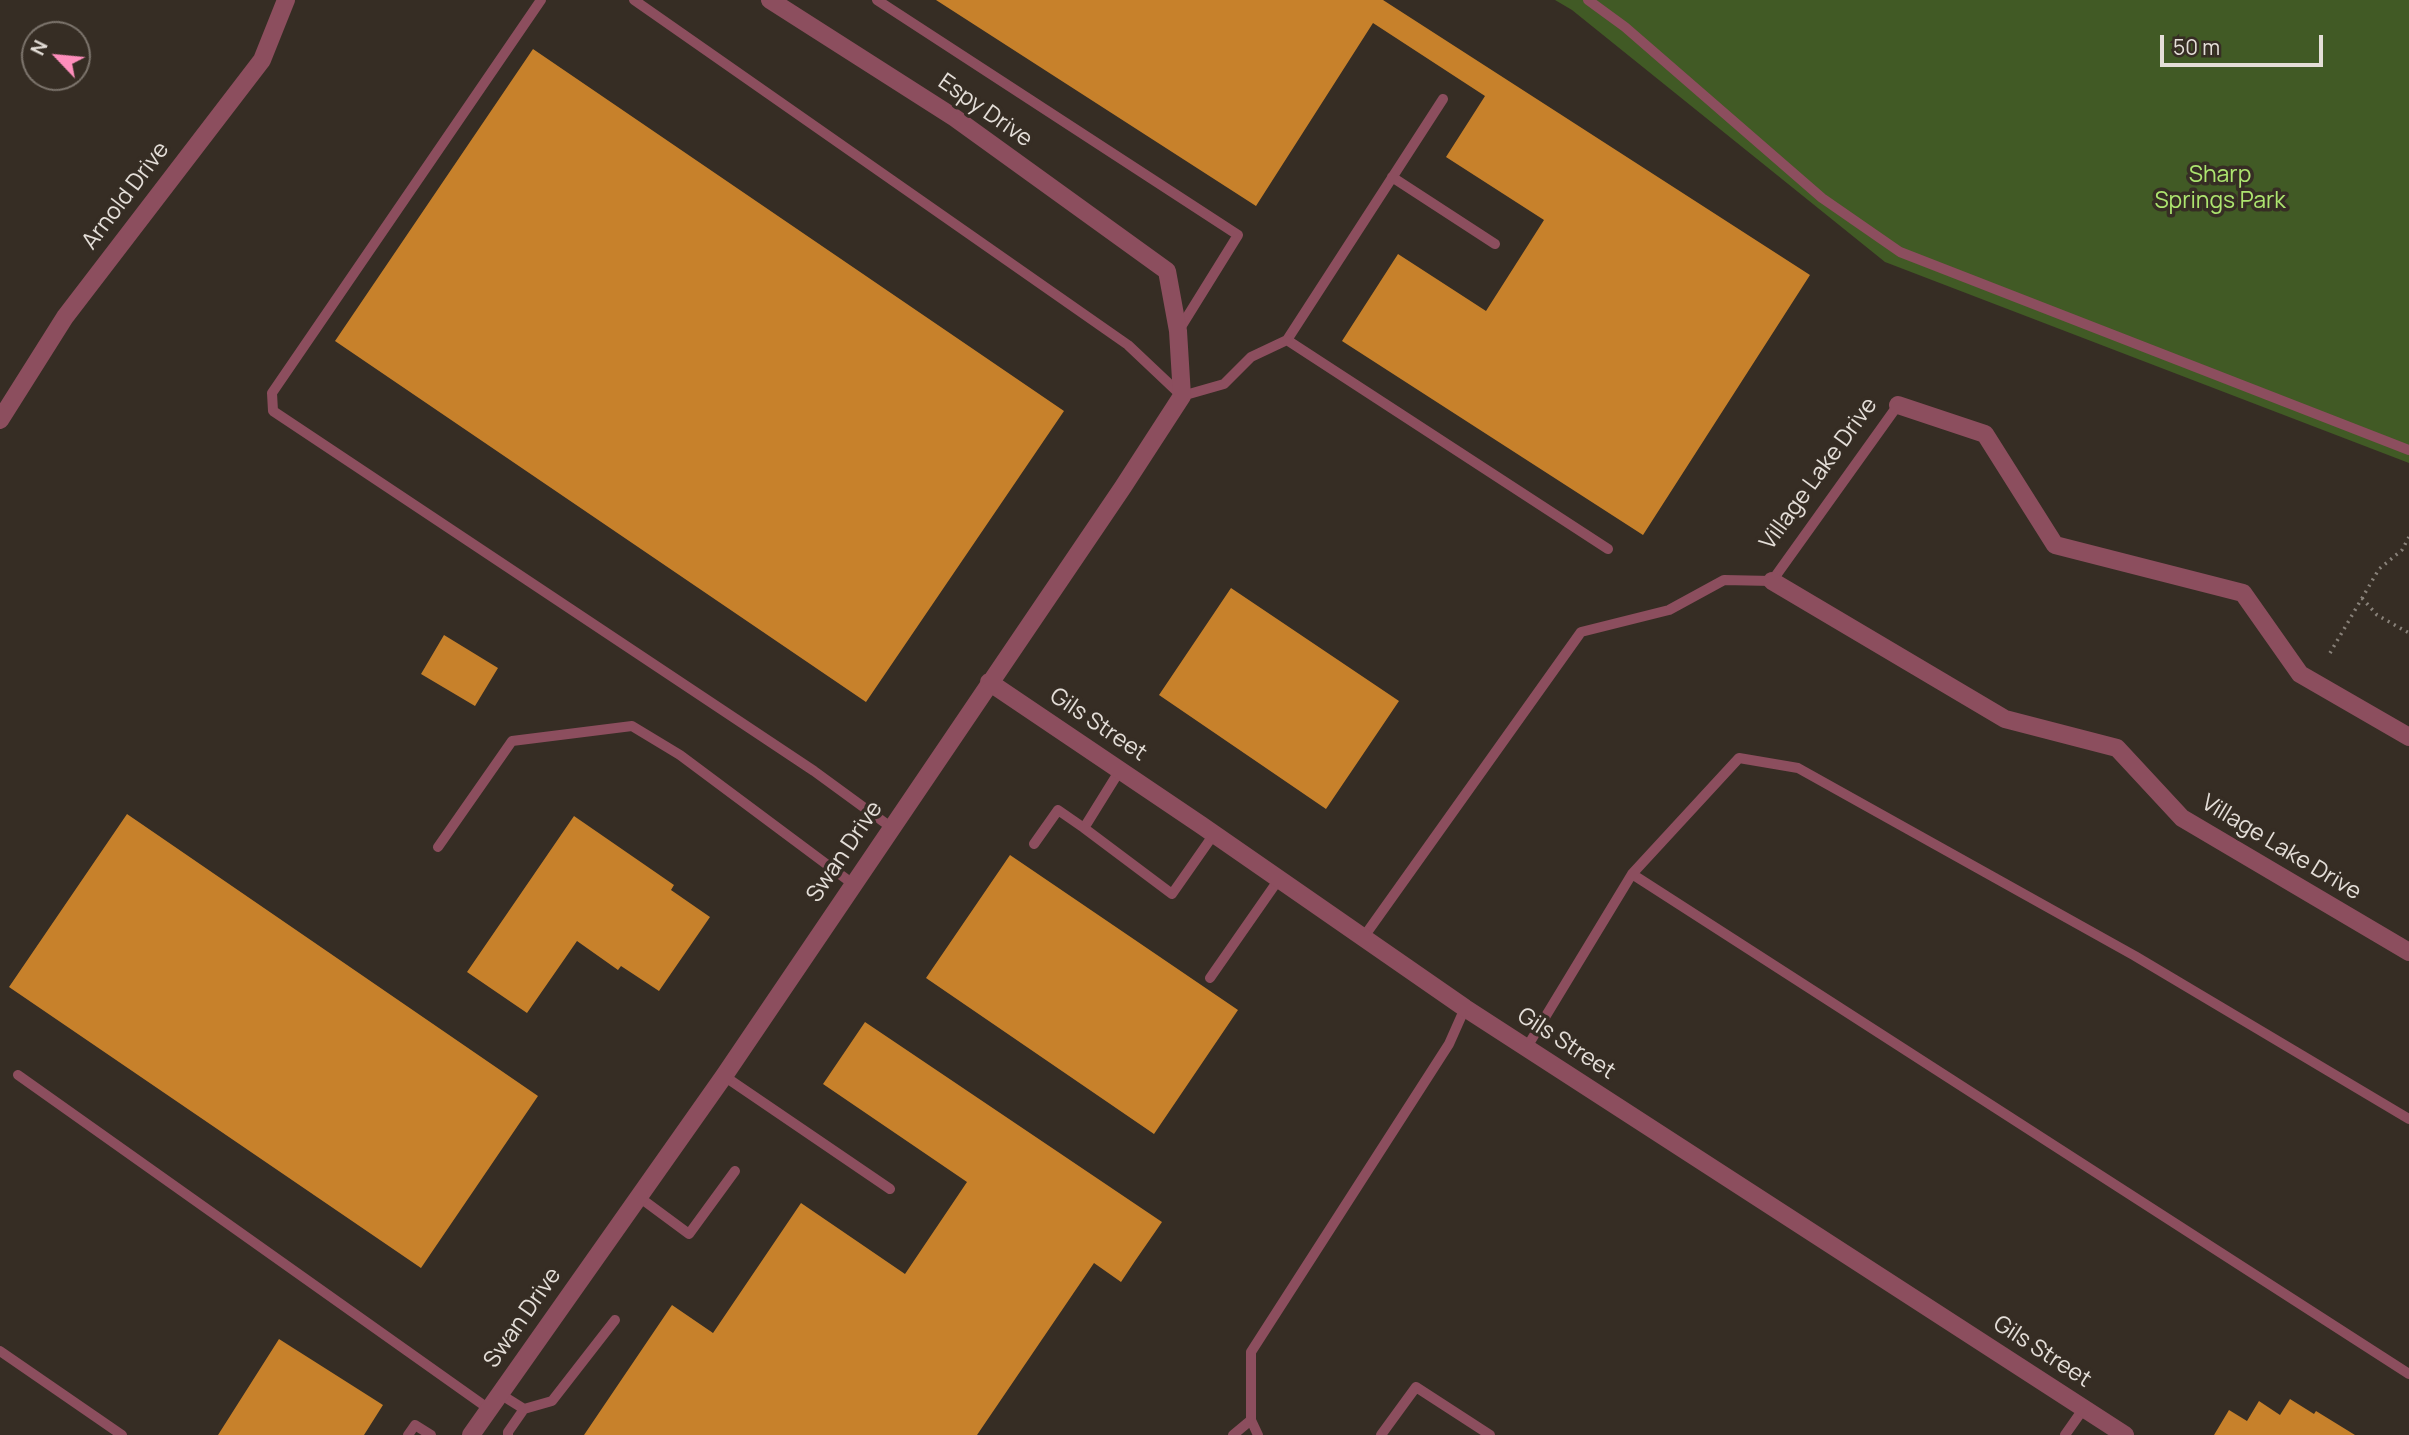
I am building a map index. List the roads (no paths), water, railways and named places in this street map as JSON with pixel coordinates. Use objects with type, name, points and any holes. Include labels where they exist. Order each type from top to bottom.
[{"type":"street","name":"Arnold Drive","points":[[0,420],[65,317],[262,60],[286,0]]},
{"type":"street","name":"Espy Drive","points":[[770,0],[955,118],[1167,271],[1178,331]]},
{"type":"street","points":[[1178,331],[1182,396]]},
{"type":"street","name":"Swan Drive","points":[[471,1435],[724,1076],[1182,396]]},
{"type":"street","name":"Village Lake Drive","points":[[1898,405],[1985,434],[2055,545],[2244,593],[2301,674],[2409,737]]},
{"type":"street","name":"Village Lake Drive","points":[[1772,581],[2005,719],[2117,748],[2182,818],[2409,952]]},
{"type":"street","name":"Gils Street","points":[[989,682],[1465,1008],[2125,1435]]},
{"type":"lane","points":[[541,0],[272,393],[273,411],[814,771],[892,828]]},
{"type":"lane","points":[[634,0],[1128,345],[1182,396],[1224,384],[1251,357],[1287,340],[1443,99]]},
{"type":"lane","points":[[877,0],[1238,235],[1178,331]]},
{"type":"lane","points":[[1588,0],[1625,27],[1822,198],[1900,252],[2409,450]]},
{"type":"lane","points":[[1392,177],[1495,244]]},
{"type":"lane","points":[[1287,340],[1608,549]]},
{"type":"lane","name":"Village Lake Drive","points":[[1363,938],[1581,632],[1669,610],[1724,580],[1772,581],[1898,405]]},
{"type":"lane","points":[[438,847],[512,741],[632,726],[680,755],[853,884]]},
{"type":"lane","points":[[1527,1047],[1632,874],[1739,758],[1798,768],[2135,956],[2409,1119]]},
{"type":"lane","points":[[1083,828],[1120,770]]},
{"type":"lane","points":[[1034,844],[1058,810],[1172,894],[1214,834]]},
{"type":"lane","points":[[1632,874],[2409,1374]]},
{"type":"lane","points":[[1210,978],[1279,879]]},
{"type":"lane","points":[[1258,1435],[1251,1420],[1251,1352],[1449,1044],[1465,1008]]},
{"type":"lane","points":[[18,1075],[489,1409]]},
{"type":"lane","points":[[724,1076],[890,1189]]},
{"type":"lane","points":[[639,1197],[689,1234],[735,1171]]},
{"type":"lane","points":[[508,1435],[524,1409],[552,1401],[615,1320]]},
{"type":"lane","points":[[0,1351],[122,1435]]},
{"type":"lane","points":[[1381,1435],[1416,1387],[1490,1435]]},
{"type":"lane","points":[[500,1394],[524,1409]]},
{"type":"lane","points":[[2065,1435],[2084,1408]]},
{"type":"lane","points":[[1233,1435],[1251,1420]]},
{"type":"lane","points":[[408,1435],[415,1424],[431,1435]]},
{"type":"park label","name":"Sharp Springs Park","points":[[2220,189]]}]
